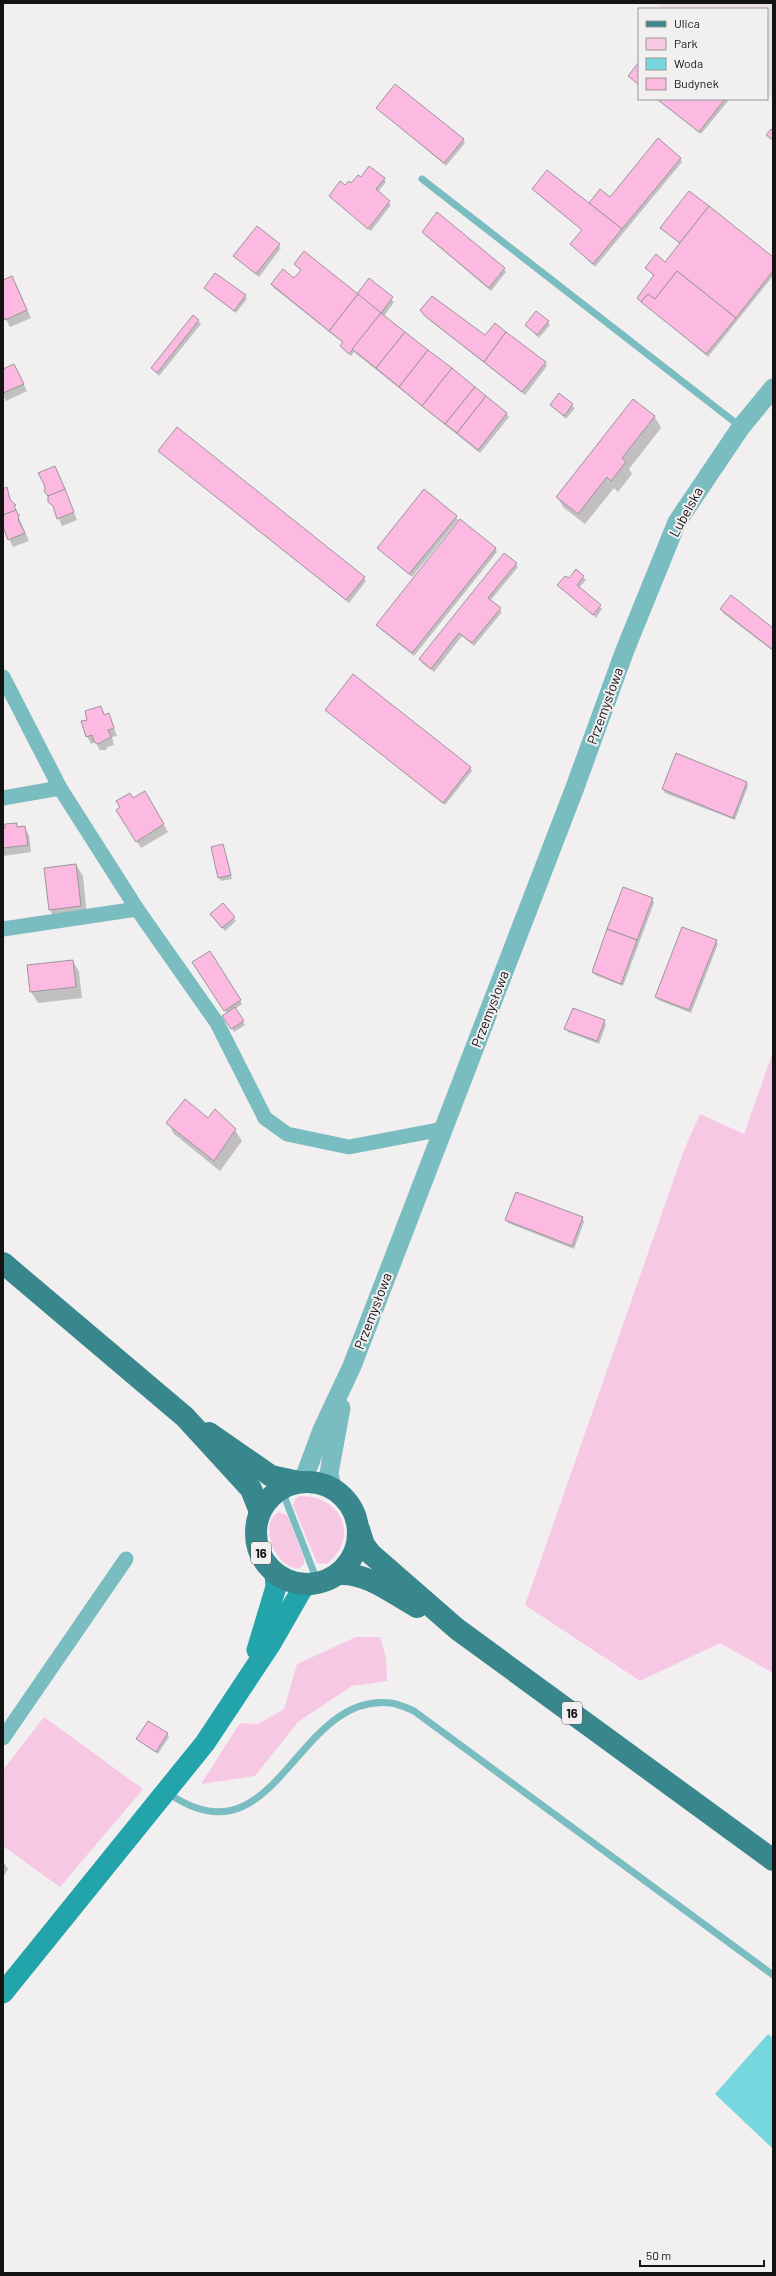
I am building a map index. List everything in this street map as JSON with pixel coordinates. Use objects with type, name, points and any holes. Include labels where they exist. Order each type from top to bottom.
[{"type":"main road","name":"16","points":[[3,1263],[185,1417],[251,1489],[260,1512]]},
{"type":"main road","name":"16","points":[[185,1417],[236,1450],[271,1476],[290,1485]]},
{"type":"main road","name":"16","points":[[456,1629],[363,1577],[350,1573],[339,1574],[313,1584],[290,1582],[276,1574],[264,1561],[257,1546],[256,1529],[260,1512],[269,1499],[290,1485],[316,1482],[332,1488],[345,1498],[355,1512],[364,1545],[371,1554],[456,1629],[773,1860]]},
{"type":"main road","name":"16","points":[[339,1574],[350,1561],[357,1546],[359,1529]]},
{"type":"main road","points":[[249,1676],[276,1587],[276,1574]]},
{"type":"main road","points":[[3,1992],[205,1743],[270,1645],[301,1591],[313,1584]]},
{"type":"street","name":"Lubelska","points":[[625,650],[678,522],[741,427],[773,388]]},
{"type":"street","name":"Przemysłowa","points":[[290,1485],[306,1473],[322,1430],[352,1366],[574,790],[625,650]]},
{"type":"street","points":[[3,676],[60,788],[137,909],[217,1023],[265,1118],[287,1134],[349,1147],[443,1129]]},
{"type":"street","points":[[3,798],[60,788]]},
{"type":"street","points":[[3,929],[137,909]]},
{"type":"street","name":"Przemysłowa","points":[[332,1488],[329,1473],[332,1447],[352,1366]]},
{"type":"street","points":[[3,1738],[126,1559]]},
{"type":"lane","points":[[422,179],[741,427]]},
{"type":"lane","points":[[290,1485],[313,1584]]},
{"type":"lane","points":[[166,1792],[182,1803],[206,1811],[231,1810],[251,1803],[272,1787],[329,1723],[350,1710],[373,1703],[392,1703],[414,1711],[773,1975]]},
{"type":"shaded area","points":[[655,3],[773,3],[773,97],[768,94],[768,8],[662,8]]},
{"type":"green space","points":[[773,1052],[773,1673],[720,1643],[640,1681],[525,1605],[684,1150],[700,1114],[744,1134]]},
{"type":"green space","points":[[300,1496],[315,1498],[327,1503],[336,1510],[342,1520],[344,1531],[343,1542],[337,1553],[327,1564],[317,1563],[293,1505],[296,1498]]},
{"type":"green space","points":[[279,1512],[287,1515],[304,1558],[304,1564],[300,1568],[291,1567],[284,1562],[277,1555],[272,1545],[270,1526],[273,1517]]},
{"type":"green space","points":[[356,1637],[380,1637],[386,1657],[387,1681],[352,1686],[298,1722],[255,1776],[201,1784],[240,1723],[258,1724],[284,1709],[297,1664]]},
{"type":"green space","points":[[44,1717],[143,1789],[60,1887],[3,1846],[3,1770]]},
{"type":"water","points":[[768,2034],[773,2038],[773,2149],[715,2094]]},
{"type":"building","points":[[638,63],[638,84],[628,76]]},
{"type":"building","points":[[395,84],[464,139],[444,163],[376,108]]},
{"type":"building","points":[[658,100],[724,100],[699,132]]},
{"type":"building","points":[[771,129],[773,131],[773,140],[766,135]]},
{"type":"building","points":[[658,138],[681,158],[622,229],[589,203],[600,189],[610,197]]},
{"type":"building","points":[[369,166],[385,178],[376,189],[390,201],[368,229],[329,196],[340,181],[345,185],[349,181],[351,183],[358,175],[361,177]]},
{"type":"building","points":[[547,170],[622,229],[593,264],[570,244],[582,230],[532,189]]},
{"type":"building","points":[[689,191],[709,206],[680,243],[660,228]]},
{"type":"building","points":[[709,206],[773,257],[773,271],[736,318],[677,271],[655,299],[648,294],[641,302],[637,298],[654,275],[645,268],[656,254],[665,262]]},
{"type":"building","points":[[437,212],[505,268],[489,288],[422,232]]},
{"type":"building","points":[[257,226],[280,244],[256,274],[233,256]]},
{"type":"building","points":[[304,251],[358,294],[329,331],[271,284],[283,269],[294,278],[301,270],[294,264]]},
{"type":"building","points":[[677,271],[736,318],[706,354],[641,302],[648,294],[655,299]]},
{"type":"building","points":[[215,273],[246,295],[234,311],[204,288]]},
{"type":"building","points":[[12,276],[27,310],[5,320],[3,316],[3,280]]},
{"type":"building","points":[[369,278],[393,297],[381,313],[357,294]]},
{"type":"building","points":[[358,294],[381,313],[349,354],[340,346],[343,342],[329,331]]},
{"type":"building","points":[[432,296],[485,335],[495,323],[506,332],[484,362],[425,316],[420,310]]},
{"type":"building","points":[[536,311],[549,321],[537,335],[525,325]]},
{"type":"building","points":[[381,313],[405,332],[376,368],[352,349]]},
{"type":"building","points":[[193,315],[199,320],[157,373],[151,368]]},
{"type":"building","points":[[405,332],[428,350],[399,387],[376,368]]},
{"type":"building","points":[[506,332],[546,362],[522,392],[484,362]]},
{"type":"building","points":[[428,350],[452,368],[422,406],[399,387]]},
{"type":"building","points":[[14,364],[24,384],[3,393],[3,369]]},
{"type":"building","points":[[452,368],[475,387],[445,424],[422,406]]},
{"type":"building","points":[[475,387],[486,396],[457,433],[445,424]]},
{"type":"building","points":[[559,393],[573,404],[564,416],[550,405]]},
{"type":"building","points":[[486,396],[507,413],[478,450],[457,433]]},
{"type":"building","points":[[633,399],[655,416],[622,458],[626,462],[611,481],[607,477],[578,514],[556,497]]},
{"type":"building","points":[[177,427],[365,577],[346,600],[158,451]]},
{"type":"building","points":[[55,466],[65,489],[48,496],[44,491],[44,484],[38,473]]},
{"type":"building","points":[[7,487],[10,500],[16,505],[14,506],[16,510],[3,515],[3,489]]},
{"type":"building","points":[[65,489],[74,512],[57,519],[53,506],[48,502],[48,496]]},
{"type":"building","points":[[424,489],[457,516],[409,574],[377,548]]},
{"type":"building","points":[[16,510],[18,515],[20,515],[18,516],[19,522],[25,533],[8,540],[3,527],[3,515]]},
{"type":"building","points":[[460,519],[496,548],[412,653],[376,625]]},
{"type":"building","points":[[504,553],[517,563],[488,598],[501,608],[472,643],[459,633],[431,669],[419,659]]},
{"type":"building","points":[[576,569],[584,576],[577,585],[601,605],[593,615],[557,585],[565,576],[569,578]]},
{"type":"building","points":[[731,595],[773,628],[773,650],[720,609]]},
{"type":"building","points":[[353,674],[471,767],[443,803],[325,710]]},
{"type":"building","points":[[101,706],[104,715],[109,713],[114,728],[108,730],[111,737],[98,744],[94,742],[92,735],[86,737],[81,721],[87,720],[85,711]]},
{"type":"building","points":[[676,753],[747,782],[733,818],[662,789]]},
{"type":"building","points":[[145,791],[164,824],[136,842],[116,810],[120,807],[116,801],[130,793],[133,798]]},
{"type":"building","points":[[17,823],[17,827],[25,826],[28,845],[3,848],[3,828],[5,828],[5,824]]},
{"type":"building","points":[[223,844],[231,875],[218,878],[211,847]]},
{"type":"building","points":[[76,864],[81,906],[49,910],[44,868]]},
{"type":"building","points":[[623,887],[653,898],[637,940],[607,929]]},
{"type":"building","points":[[223,903],[235,917],[222,928],[210,914]]},
{"type":"building","points":[[682,927],[717,940],[689,1010],[655,997]]},
{"type":"building","points":[[607,929],[637,940],[621,984],[592,972]]},
{"type":"building","points":[[210,951],[241,1000],[224,1011],[192,962]]},
{"type":"building","points":[[73,960],[76,987],[30,992],[27,965]]},
{"type":"building","points":[[235,1007],[244,1021],[231,1029],[222,1016]]},
{"type":"building","points":[[573,1008],[605,1020],[597,1041],[564,1029]]},
{"type":"building","points":[[185,1099],[208,1118],[215,1109],[236,1129],[214,1161],[166,1123]]},
{"type":"building","points":[[516,1192],[583,1217],[572,1246],[505,1220]]},
{"type":"building","points":[[148,1721],[168,1733],[156,1752],[136,1739]]}]
